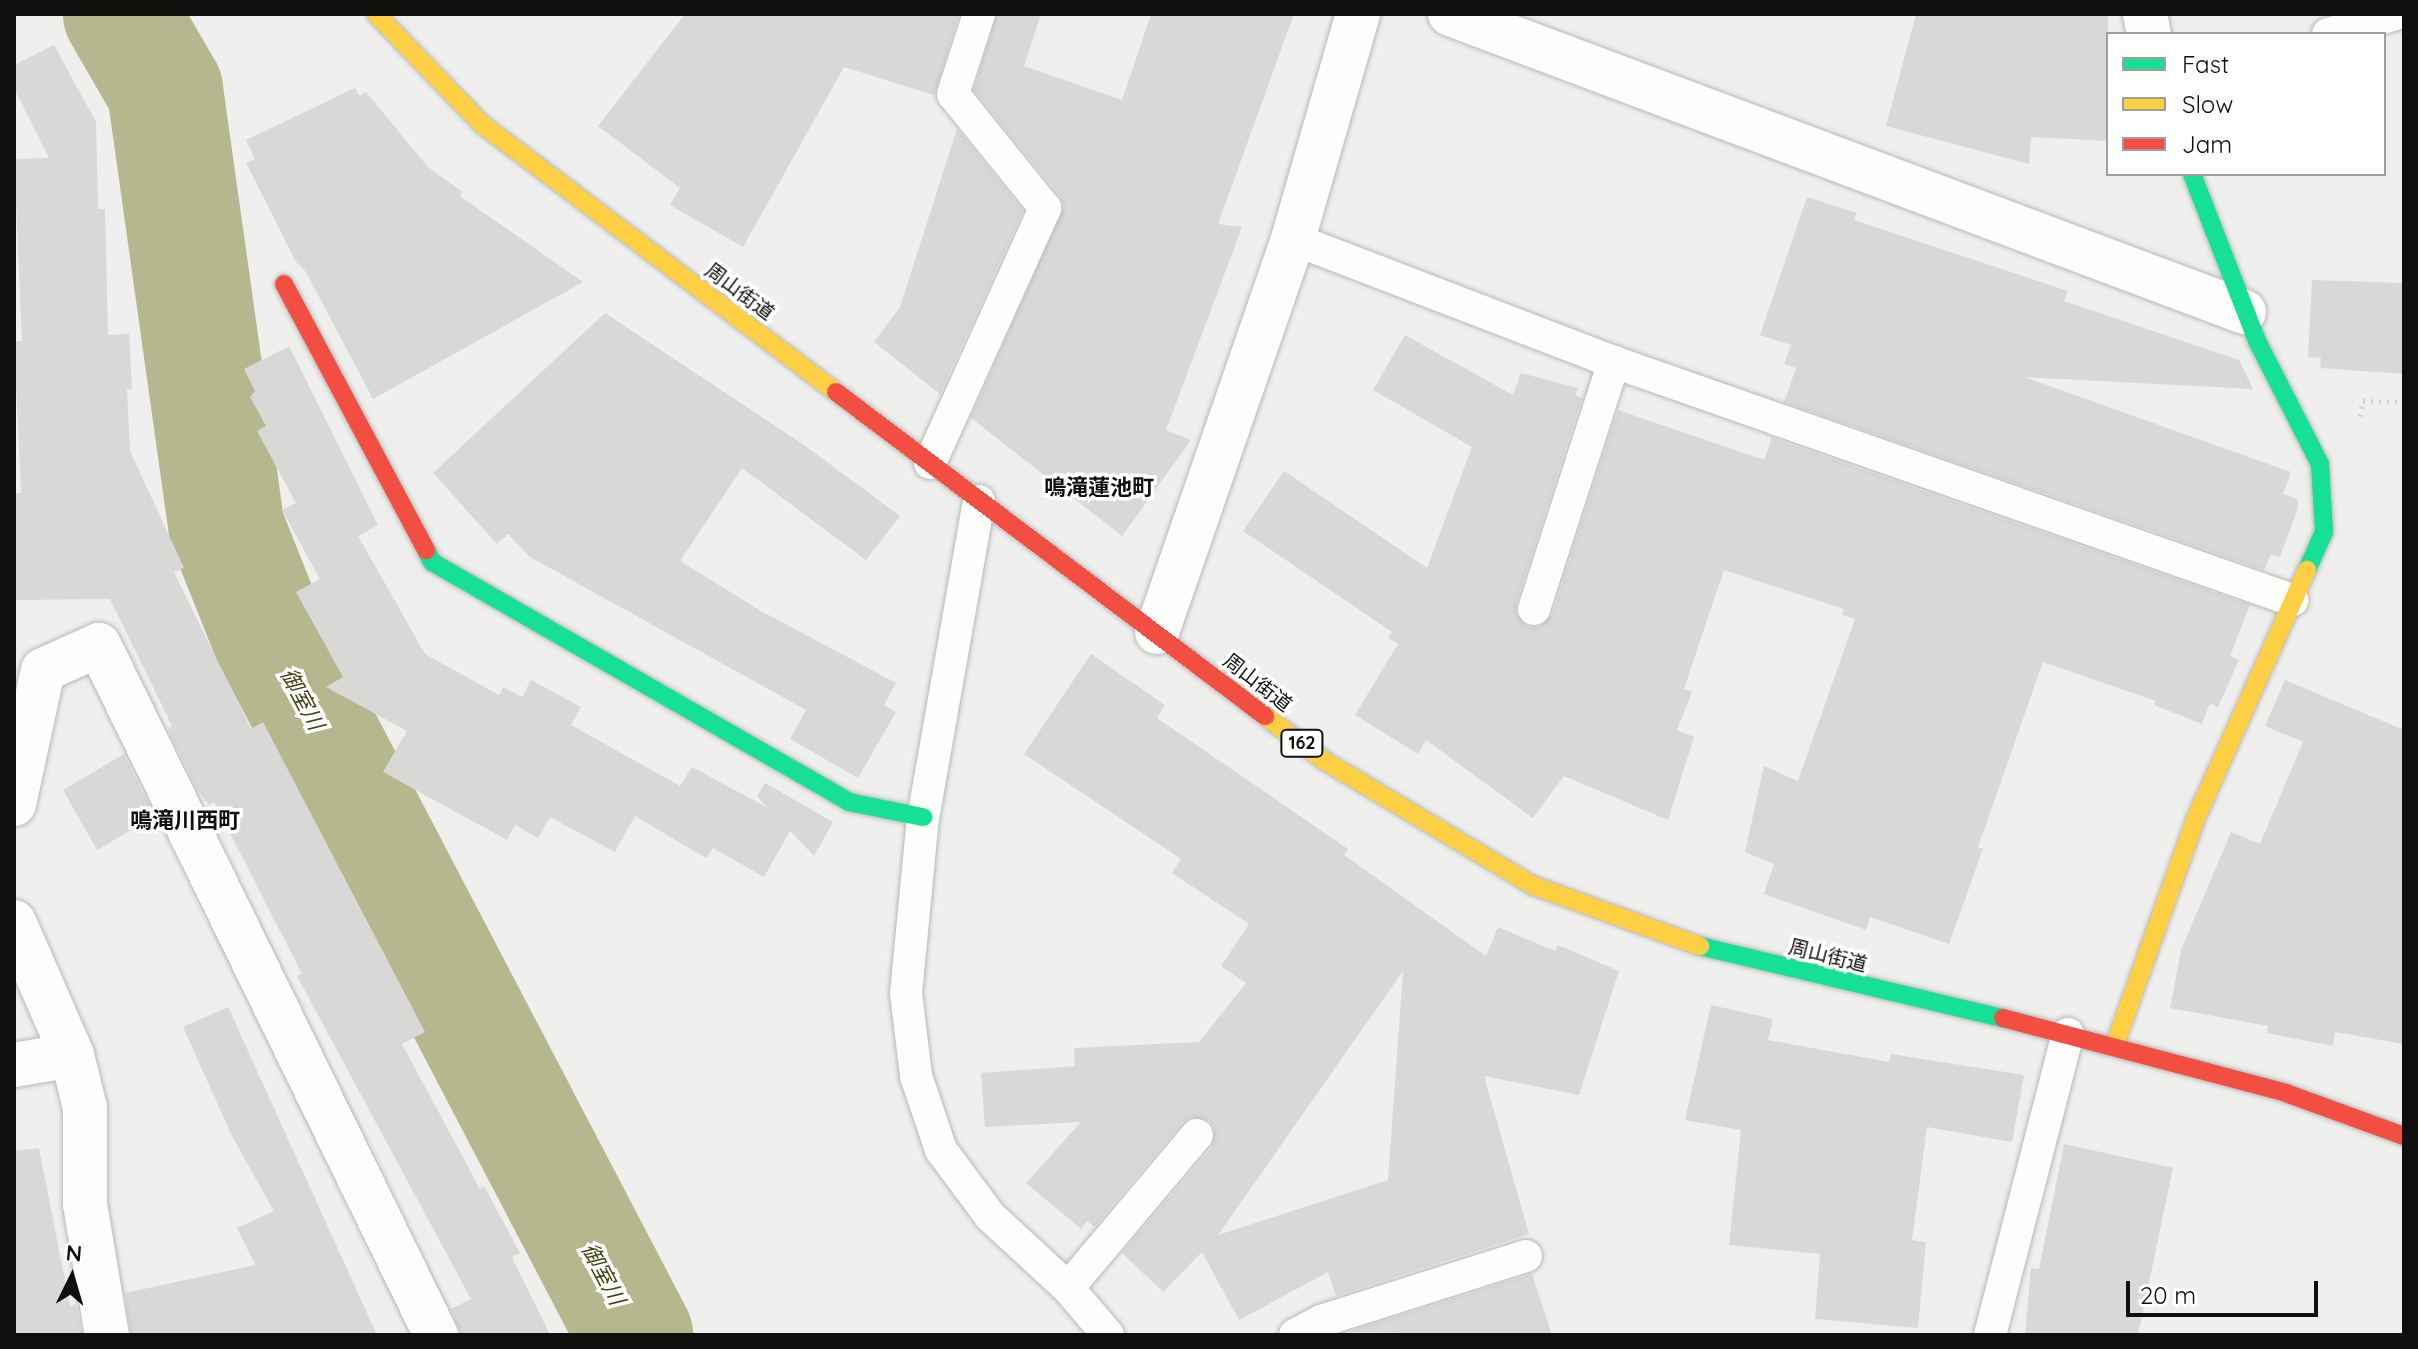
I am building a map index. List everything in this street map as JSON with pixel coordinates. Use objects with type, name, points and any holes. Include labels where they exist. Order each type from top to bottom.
[{"type":"main road","name":"周山街道","points":[[376,14],[483,125],[979,501],[1325,761],[1532,885],[1685,942],[2068,1034],[2286,1093],[2404,1136]]},
{"type":"main road","points":[[2114,1047],[2196,818],[2324,532],[2320,464],[2244,312],[2193,176]]},
{"type":"main road","points":[[284,284],[432,562],[849,802],[923,817]]},
{"type":"street","points":[[1157,632],[1293,239],[1358,14]]},
{"type":"street","points":[[1450,14],[2244,312]]},
{"type":"street","points":[[14,804],[29,660],[99,645],[436,1335]]},
{"type":"street","points":[[14,922],[72,1055],[85,1108],[85,1204],[107,1335]]},
{"type":"street","points":[[14,1065],[72,1055]]},
{"type":"lane","points":[[930,463],[1045,208],[953,94],[979,14]]},
{"type":"lane","points":[[2335,32],[2396,14]]},
{"type":"lane","points":[[1293,239],[1614,362],[2292,600]]},
{"type":"lane","points":[[1534,609],[1614,362]]},
{"type":"lane","points":[[979,501],[923,817],[906,993],[916,1076],[941,1150],[990,1216],[1068,1288],[1108,1335]]},
{"type":"lane","points":[[1990,1335],[2068,1034]]},
{"type":"lane","points":[[1068,1288],[1197,1135]]},
{"type":"lane","points":[[1295,1335],[1321,1321],[1526,1256]]},
{"type":"building","points":[[685,14],[959,14],[934,95],[844,67],[743,247],[670,205],[680,188],[598,126]]},
{"type":"building","points":[[997,14],[1041,14],[1024,66],[1122,100],[1151,14],[1294,14],[1218,224],[1242,227],[1166,430],[1191,440],[1122,536],[971,418],[1064,206],[1060,196],[974,90]]},
{"type":"building","points":[[1916,14],[2108,14],[2106,141],[2031,137],[2029,164],[1886,126]]},
{"type":"building","points":[[54,45],[96,122],[98,209],[105,209],[108,335],[129,334],[132,389],[127,389],[130,451],[184,568],[174,572],[251,729],[263,722],[425,1032],[402,1044],[480,1189],[484,1186],[520,1253],[512,1257],[550,1335],[461,1335],[451,1309],[471,1299],[297,976],[302,974],[214,802],[209,805],[198,791],[168,729],[172,726],[110,599],[14,600],[14,493],[21,493],[14,341],[22,341],[14,159],[49,158],[14,88],[14,65]]},
{"type":"building","points":[[355,88],[360,96],[366,92],[428,167],[463,192],[460,196],[583,282],[373,399],[306,272],[296,262],[246,163],[255,159],[246,140]]},
{"type":"building","points":[[957,129],[1023,211],[940,394],[874,342],[900,307]]},
{"type":"building","points":[[1807,197],[1857,213],[1854,220],[2068,291],[2064,301],[2239,360],[2253,389],[2024,377],[2291,472],[2283,494],[2297,499],[2298,508],[2280,557],[2271,554],[2264,570],[1784,402],[1796,368],[1784,364],[1791,345],[1760,335]]},
{"type":"building","points":[[2312,280],[2404,283],[2404,374],[2320,368],[2321,358],[2308,357]]},
{"type":"building","points":[[605,313],[804,445],[900,516],[866,560],[742,468],[680,561],[761,611],[896,683],[884,705],[896,712],[858,778],[790,739],[806,710],[530,557],[508,534],[497,544],[433,473]]},
{"type":"building","points":[[1405,335],[1513,395],[1521,373],[1578,388],[1575,395],[1582,398],[1516,603],[1516,614],[1527,627],[1539,627],[1552,615],[1618,410],[1764,460],[1772,438],[2250,605],[2230,656],[2239,660],[2218,707],[2210,703],[2202,724],[2154,705],[2156,701],[2043,662],[1978,847],[1983,849],[1949,944],[1870,917],[1866,930],[1764,894],[1774,864],[1745,852],[1764,766],[1798,781],[1855,619],[1842,615],[1844,609],[1724,570],[1684,689],[1692,692],[1677,730],[1694,737],[1668,820],[1564,776],[1533,818],[1426,740],[1418,754],[1355,715],[1398,644],[1388,638],[1392,632],[1243,531],[1284,471],[1427,568],[1472,447],[1373,390]]},
{"type":"building","points":[[289,346],[378,525],[358,536],[425,654],[499,695],[503,687],[522,697],[531,680],[581,707],[571,725],[680,786],[692,767],[768,808],[757,796],[765,783],[833,822],[814,856],[790,831],[764,877],[713,848],[706,858],[635,816],[615,852],[550,817],[538,838],[515,825],[507,840],[383,772],[407,731],[326,687],[343,677],[296,592],[320,579],[282,510],[296,503],[257,431],[266,426],[250,397],[255,391],[244,369]]},
{"type":"building","points":[[1091,654],[1165,705],[1157,718],[1348,849],[1344,855],[1486,956],[1498,927],[1555,951],[1558,945],[1619,971],[1579,1095],[1484,1076],[1529,1234],[1336,1296],[1328,1272],[1239,1320],[1202,1252],[1163,1292],[1122,1253],[1212,1147],[1215,1129],[1209,1120],[1191,1117],[1182,1123],[1094,1227],[1087,1221],[1081,1229],[1026,1183],[1081,1122],[985,1127],[981,1073],[1075,1066],[1074,1048],[1199,1042],[1246,983],[1221,966],[1249,924],[1172,873],[1181,859],[1024,754]],"holes":[[[1403,971],[1388,1180],[1218,1235]]]},
{"type":"building","points":[[2285,680],[2404,730],[2404,1044],[2335,1032],[2333,1046],[2267,1033],[2268,1026],[2170,1008],[2181,950],[2231,832],[2260,844],[2303,742],[2265,726]]},
{"type":"building","points":[[124,754],[155,816],[97,850],[63,790]]},
{"type":"building","points":[[1711,1005],[1773,1019],[1768,1040],[1889,1062],[1891,1054],[2024,1075],[2012,1142],[1927,1127],[1912,1240],[1926,1242],[1918,1328],[1815,1319],[1820,1254],[1729,1245],[1741,1130],[1685,1120]]},
{"type":"building","points":[[228,1007],[377,1335],[131,1335],[125,1293],[255,1265],[237,1228],[274,1211],[232,1136],[183,1027]]},
{"type":"building","points":[[2064,1144],[2173,1168],[2138,1335],[2025,1335],[2031,1268],[2039,1269]]},
{"type":"building","points":[[39,1148],[70,1306],[76,1304],[82,1335],[14,1335],[14,1151]]},
{"type":"building","points":[[1532,1274],[1552,1335],[1348,1332]]},
{"type":"waterway","name":"御室川","points":[[121,14],[165,90],[227,529],[270,637],[635,1335]]},
{"type":"traffic: fast","points":[[2193,176],[2257,341],[2320,464],[2324,532],[2307,570]]},
{"type":"traffic: fast","points":[[426,550],[432,562],[849,802],[923,817]]},
{"type":"traffic: fast","points":[[1700,946],[2003,1018]]},
{"type":"traffic: slow","points":[[376,14],[483,125],[836,392]]},
{"type":"traffic: slow","points":[[2114,1047],[2196,818],[2307,570]]},
{"type":"traffic: slow","points":[[1265,716],[1325,761],[1532,885],[1700,946]]},
{"type":"traffic: jam","points":[[284,284],[426,550]]},
{"type":"traffic: jam","points":[[836,392],[1265,716]]},
{"type":"traffic: jam","points":[[2003,1018],[2286,1093],[2404,1136]]},
{"type":"district","name":"鳴滝蓮池町","points":[[1099,488]]},
{"type":"district","name":"鳴滝川西町","points":[[185,821]]}]
